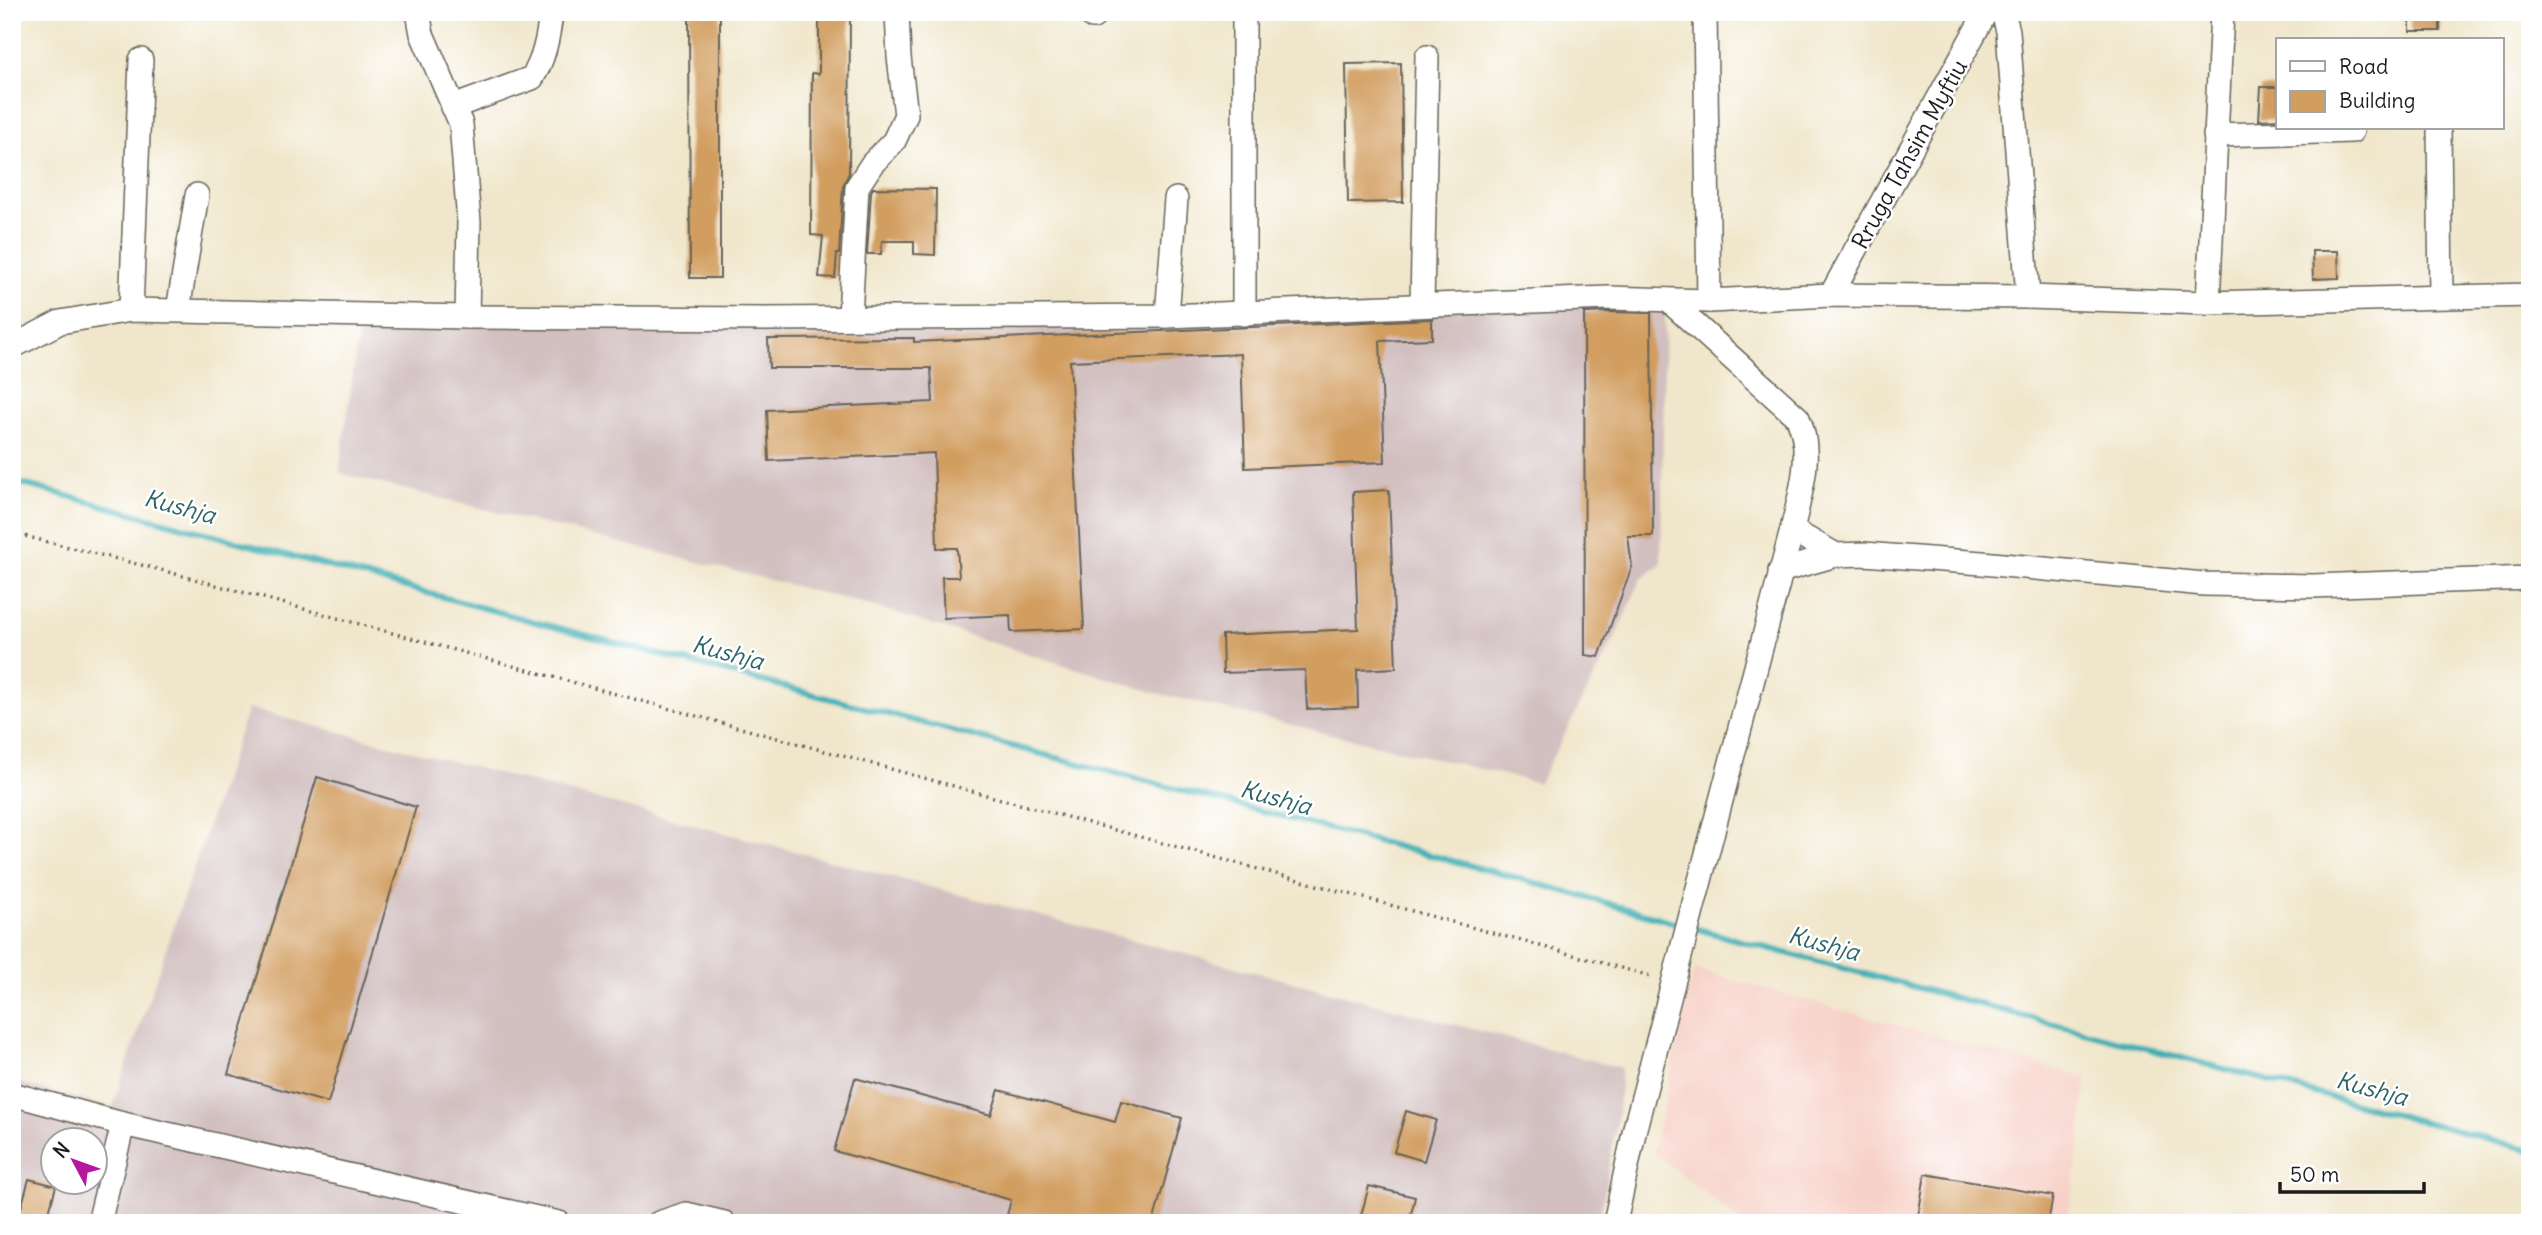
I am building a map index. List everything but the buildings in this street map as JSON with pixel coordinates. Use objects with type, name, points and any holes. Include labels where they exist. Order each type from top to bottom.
[{"type":"street","points":[[418,12],[422,34],[461,124],[469,222],[467,317]]},
{"type":"street","points":[[453,107],[532,78],[550,27],[551,12]]},
{"type":"street","points":[[850,317],[857,187],[872,164],[894,141],[906,115],[897,12]]},
{"type":"street","points":[[1244,12],[1244,314]]},
{"type":"street","points":[[1704,12],[1710,301]]},
{"type":"street","name":"Rruga Tahsim Myftiu","points":[[1831,295],[1986,12]]},
{"type":"street","points":[[2003,12],[2008,31],[2028,297]]},
{"type":"street","points":[[2208,303],[2222,12]]},
{"type":"street","points":[[1422,305],[1427,57]]},
{"type":"street","points":[[131,310],[141,60]]},
{"type":"street","points":[[2439,130],[2441,296]]},
{"type":"street","points":[[2216,135],[2352,131]]},
{"type":"street","points":[[178,310],[197,195]]},
{"type":"street","points":[[1167,316],[1177,199]]},
{"type":"street","points":[[12,346],[60,322],[131,310],[467,317],[765,319],[1167,316],[1608,298],[1710,301],[1831,295],[2028,297],[2208,303],[2530,295]]},
{"type":"street","points":[[1615,1223],[1635,1128],[1792,530],[1806,460],[1805,435],[1798,418],[1668,300]]},
{"type":"street","points":[[1792,530],[1836,555]]},
{"type":"street","points":[[1780,571],[1836,555],[1864,554],[2204,584],[2313,586],[2530,578]]},
{"type":"street","points":[[12,1094],[123,1124],[559,1223]]},
{"type":"street","points":[[99,1223],[123,1124]]},
{"type":"street","points":[[659,1223],[685,1214],[724,1223]]},
{"type":"path","points":[[12,533],[1675,973]]},
{"type":"shaded area","points":[[1588,304],[1665,310],[1661,564],[1641,579],[1615,638],[1539,783],[1156,693],[866,604],[339,473],[360,324]]},
{"type":"shaded area","points":[[248,708],[1621,1068],[1618,1113],[1599,1223],[12,1223],[12,1081],[112,1108]]},
{"type":"shaded area","points":[[1694,969],[2087,1078],[2074,1184],[2066,1223],[1743,1223],[1653,1152]]},
{"type":"waterway","name":"Kushja","points":[[12,481],[535,622],[1514,877],[1737,940],[2530,1150]]}]
